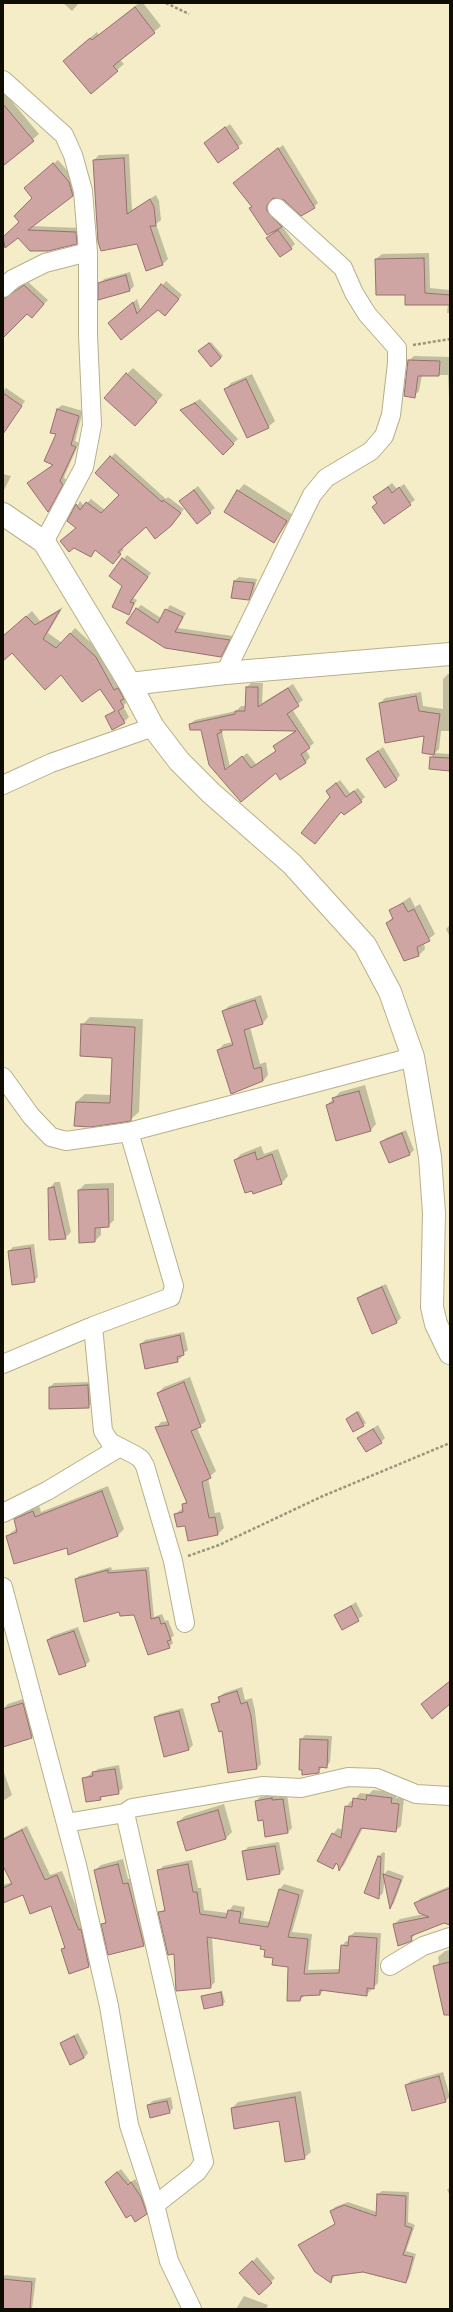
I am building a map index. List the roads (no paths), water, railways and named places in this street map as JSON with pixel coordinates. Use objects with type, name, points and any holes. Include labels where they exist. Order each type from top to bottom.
[{"type":"street","points":[[3,80],[64,135],[73,155],[82,191],[88,252],[88,335],[92,425],[89,446],[84,467],[44,542]]},
{"type":"street","points":[[225,673],[312,495],[326,478],[371,451],[384,436],[391,415],[398,363],[397,348],[367,314],[354,293],[343,268],[277,208]]},
{"type":"street","points":[[3,288],[13,279],[45,262],[88,252]]},
{"type":"street","points":[[3,514],[44,542],[130,684],[153,727],[179,761],[211,793],[292,864],[364,945],[390,992],[413,1057],[430,1157],[434,1213],[432,1307],[436,1324],[450,1353]]},
{"type":"street","points":[[130,684],[225,673],[450,654]]},
{"type":"street","points":[[3,786],[51,763],[153,727]]},
{"type":"street","points":[[3,1077],[31,1116],[51,1137],[66,1141],[129,1132],[413,1057]]},
{"type":"street","points":[[3,1364],[93,1326],[171,1297],[174,1286],[129,1132]]},
{"type":"street","points":[[93,1326],[103,1431],[110,1442],[141,1459],[145,1466],[173,1561],[185,1623]]},
{"type":"street","points":[[3,1514],[47,1491],[120,1447]]},
{"type":"street","points":[[3,1587],[66,1823],[108,2006],[128,2125],[155,2205],[169,2261],[192,2309]]},
{"type":"street","points":[[66,1823],[126,1813],[132,1808],[262,1786],[301,1788],[348,1777],[377,1778],[416,1794],[450,1796]]},
{"type":"street","points":[[126,1813],[204,2162],[197,2172],[155,2205]]},
{"type":"street","points":[[390,1966],[423,1946],[450,1937]]}]
